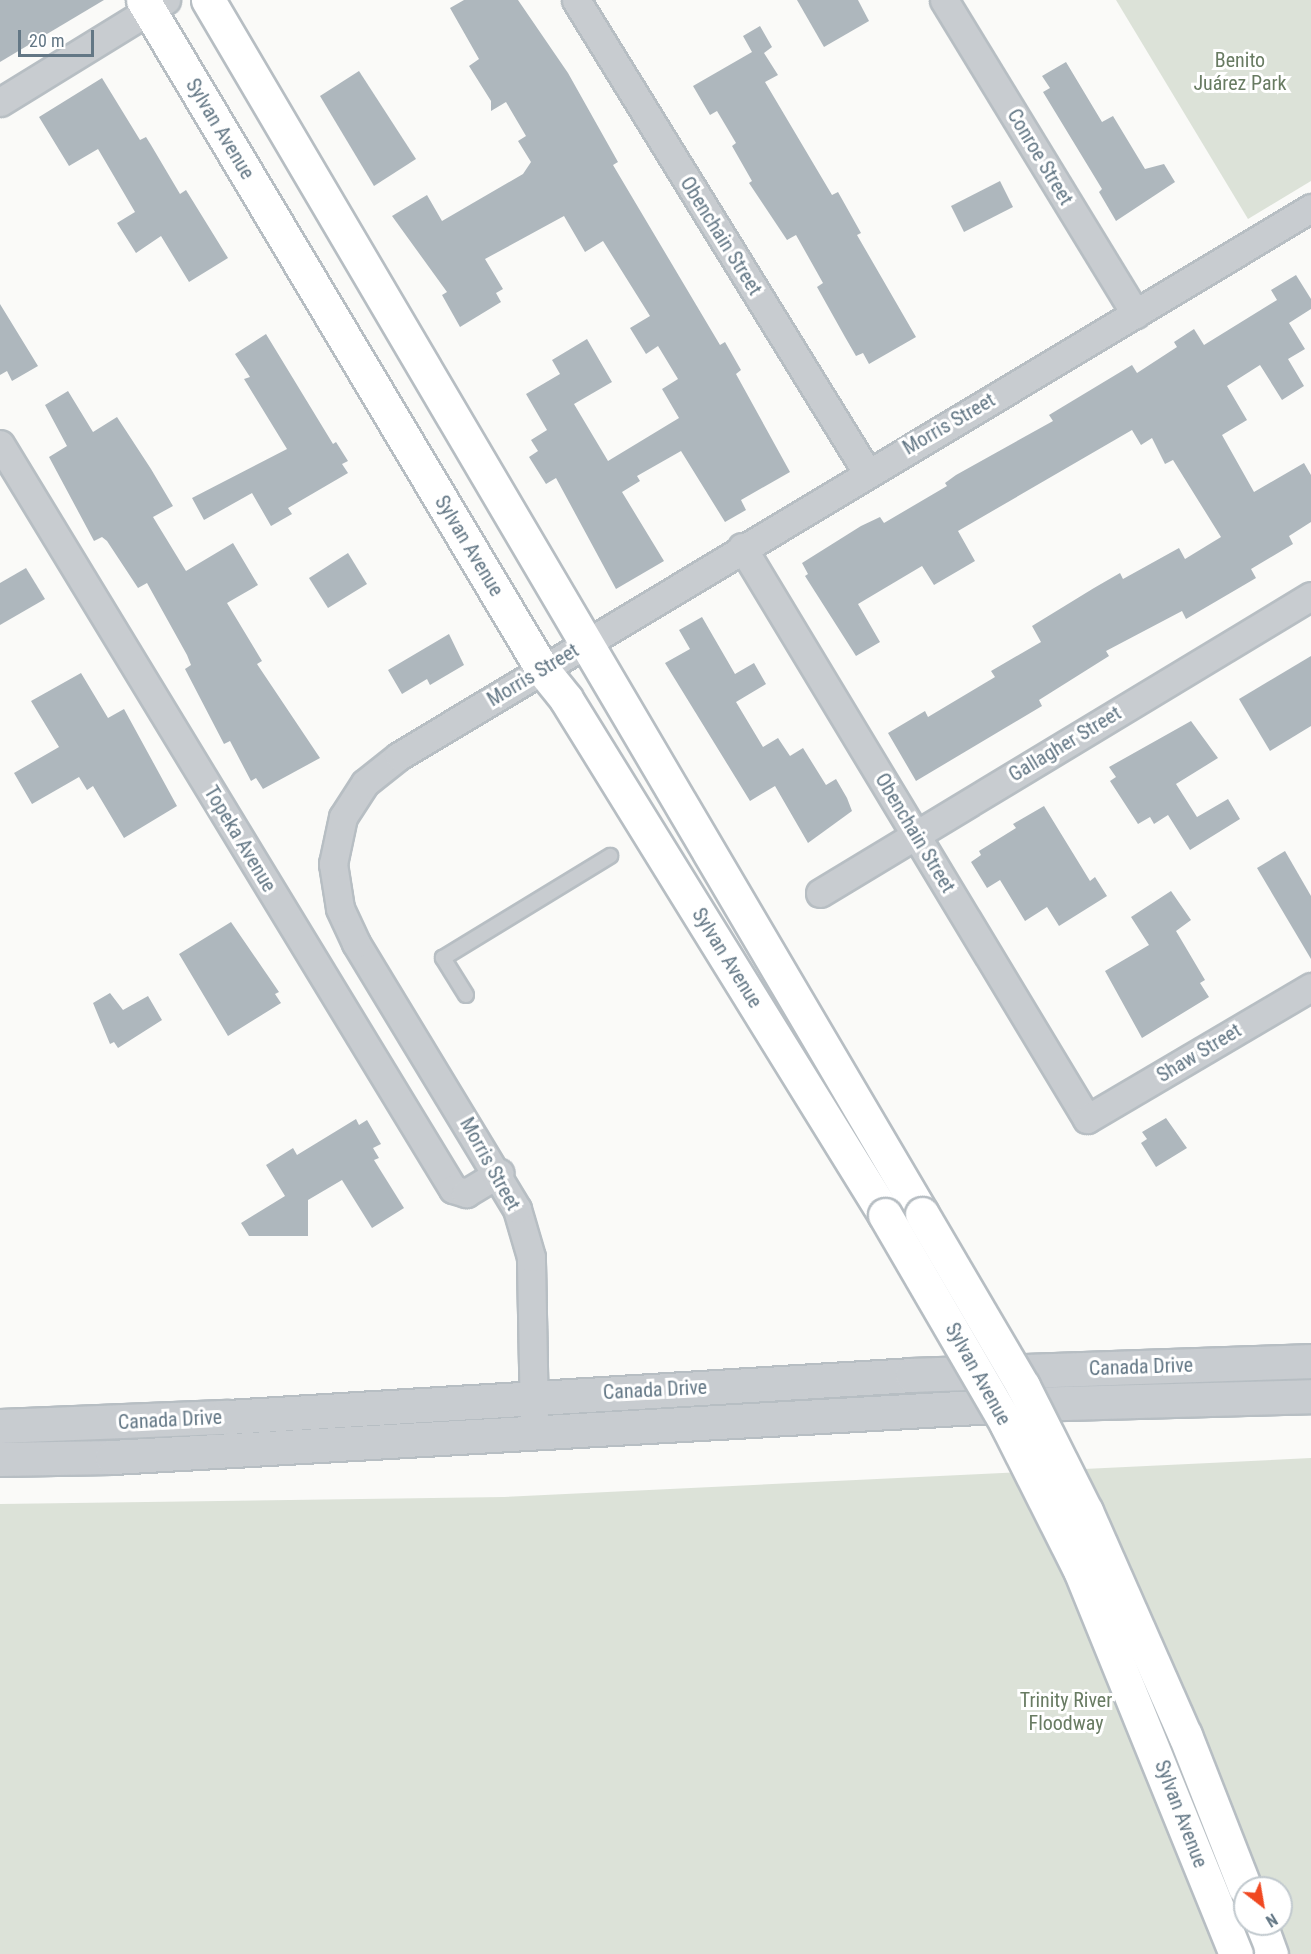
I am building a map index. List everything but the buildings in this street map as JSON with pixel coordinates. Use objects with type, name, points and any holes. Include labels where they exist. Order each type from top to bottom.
[{"type":"main road","name":"Sylvan Avenue","points":[[208,0],[588,641],[603,679],[1023,1386],[1086,1511],[1185,1735],[1240,1876]]},
{"type":"main road","name":"Sylvan Avenue","points":[[153,4],[542,669],[566,699],[885,1215],[1007,1425],[1080,1570],[1236,1954]]},
{"type":"main road","points":[[1264,1936],[1271,1954]]},
{"type":"street","name":"Obenchain Street","points":[[576,0],[867,472]]},
{"type":"street","name":"Conroe Street","points":[[944,0],[1136,314]]},
{"type":"street","points":[[0,102],[153,4]]},
{"type":"street","name":"Morris Street","points":[[534,1432],[531,1257],[517,1209],[499,1173],[356,943],[339,908],[333,864],[342,817],[365,783],[399,756],[742,547],[1311,208]]},
{"type":"street","name":"Topeka Avenue","points":[[0,444],[453,1189],[466,1193],[499,1173]]},
{"type":"street","name":"Obenchain Street","points":[[742,547],[1087,1119]]},
{"type":"street","name":"Gallagher Street","points":[[820,893],[1311,596]]},
{"type":"street","name":"Shaw Street","points":[[1087,1119],[1311,987]]},
{"type":"street","name":"Canada Drive","points":[[0,1426],[534,1397],[1311,1361]]},
{"type":"street","points":[[1267,1397],[1269,1362]]},
{"type":"street","name":"Canada Drive","points":[[0,1459],[1029,1404],[1311,1396]]},
{"type":"lane","points":[[466,995],[443,958],[610,856]]},
{"type":"green space","name":"Benito Juárez Park","points":[[1116,0],[1311,0],[1311,181],[1248,219]]},
{"type":"green space","name":"Trinity River Floodway","points":[[1311,1458],[1311,1954],[0,1954],[0,1504],[504,1497]]}]
